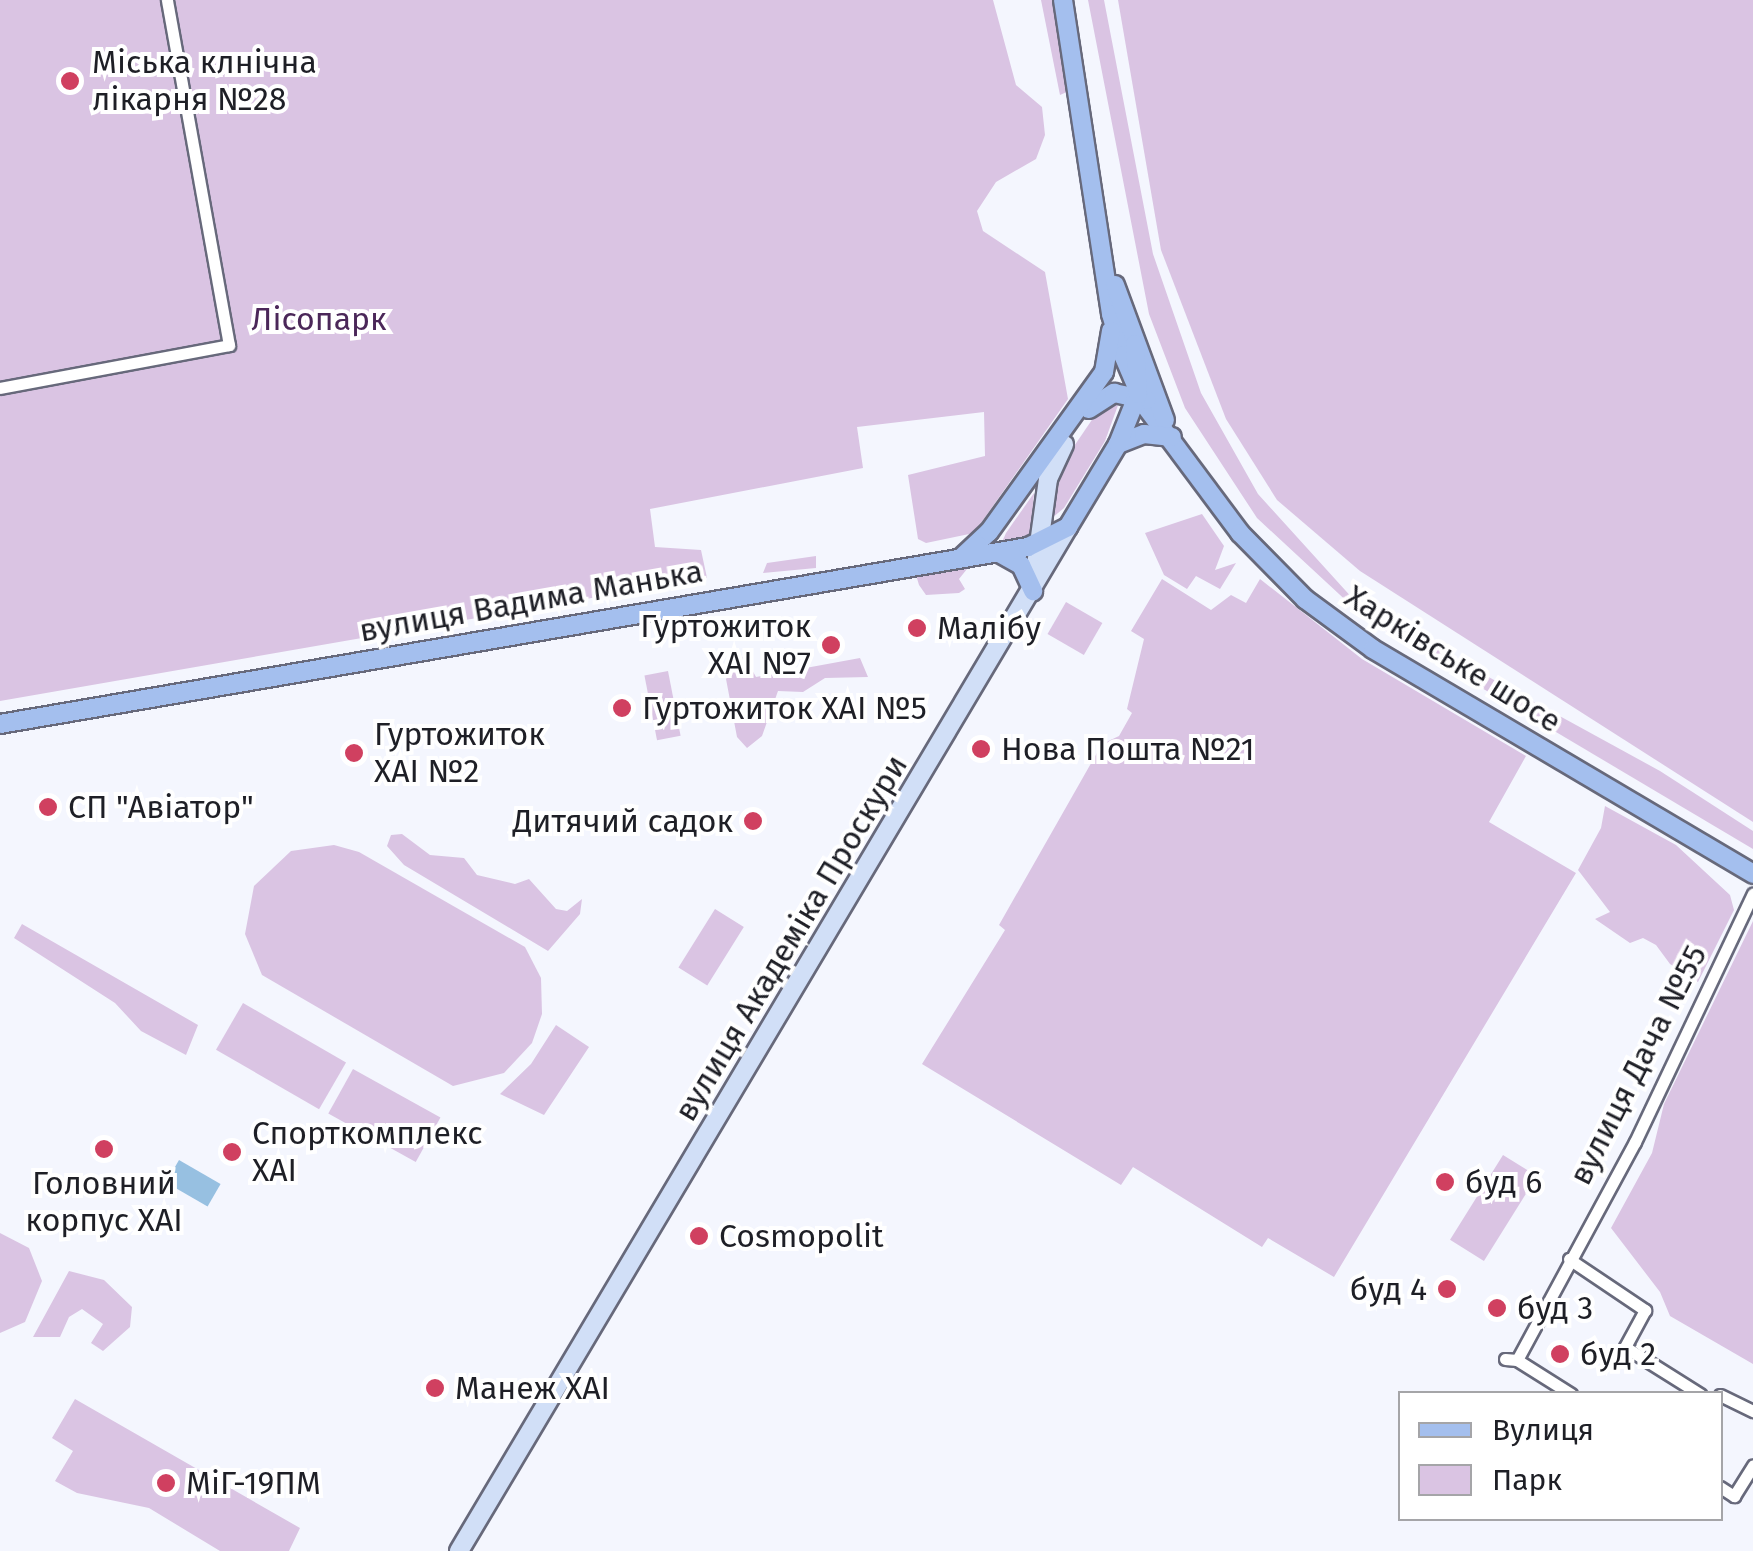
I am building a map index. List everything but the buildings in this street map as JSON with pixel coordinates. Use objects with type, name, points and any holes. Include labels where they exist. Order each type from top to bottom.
[{"type":"main road","name":"Харківське шосе","points":[[1063,0],[1111,314],[1138,394],[1169,430],[1240,533],[1320,612],[1753,874]]},
{"type":"main road","name":"Харківське шосе","points":[[1098,232],[1169,430]]},
{"type":"main road","points":[[963,556],[996,536],[1089,409],[1107,365],[1111,314]]},
{"type":"main road","name":"вулиця Академіка Проскури","points":[[1068,527],[1118,444],[1138,394],[1135,344]]},
{"type":"main road","points":[[963,556],[1007,509],[1107,365]]},
{"type":"main road","points":[[1089,409],[1105,395],[1138,394]]},
{"type":"main road","points":[[1118,444],[1169,430]]},
{"type":"main road","name":"вулиця Вадима Манька","points":[[0,724],[998,552],[1038,542],[1068,527]]},
{"type":"main road","points":[[998,552],[1021,565],[1033,590]]},
{"type":"street","points":[[0,388],[229,345],[166,0]]},
{"type":"street","points":[[1033,590],[1048,480],[1064,445]]},
{"type":"street","name":"вулиця Академіка Проскури","points":[[459,1551],[1068,527]]},
{"type":"street","name":"вулиця Дача №55","points":[[1565,1391],[1511,1360],[1647,1118],[1753,894]]},
{"type":"street","points":[[1568,1260],[1645,1310],[1625,1348],[1695,1391]]},
{"type":"street","points":[[1723,1396],[1753,1411]]},
{"type":"street","points":[[1723,1489],[1734,1496],[1753,1465]]},
{"type":"green space","name":"Лісопарк","points":[[0,0],[993,0],[1016,85],[1042,107],[1045,135],[1036,159],[996,182],[977,211],[983,231],[1045,272],[1068,399],[974,533],[926,543],[918,539],[908,475],[985,456],[984,412],[857,427],[863,468],[650,509],[655,547],[701,550],[707,578],[0,701]]},
{"type":"green space","points":[[1041,0],[1052,0],[1069,91],[1060,95]]},
{"type":"green space","points":[[1088,0],[1104,0],[1153,254],[1201,393],[1258,494],[1355,601],[1353,607],[1257,518],[1185,408],[1149,314]]},
{"type":"green space","points":[[1118,0],[1753,0],[1753,822],[1360,571],[1277,500],[1226,419],[1161,250]]},
{"type":"green space","points":[[1121,397],[1105,441],[1064,508],[1046,523],[1068,455],[1100,408]]},
{"type":"green space","points":[[1034,493],[1031,536],[1002,542],[1006,533]]},
{"type":"green space","points":[[1202,514],[1224,546],[1215,570],[1236,563],[1220,589],[1196,576],[1187,589],[1164,575],[1145,533]]},
{"type":"green space","points":[[816,556],[816,568],[763,573],[767,563]]},
{"type":"green space","points":[[971,564],[959,579],[965,589],[959,593],[926,595],[916,575]]},
{"type":"green space","points":[[1162,579],[1211,610],[1231,595],[1246,603],[1260,579],[1362,659],[1526,756],[1489,822],[1576,873],[1334,1277],[1268,1238],[1262,1247],[1133,1167],[1121,1185],[922,1064],[1005,930],[999,925],[1102,744],[1119,736],[1132,713],[1127,709],[1144,639],[1131,631]]},
{"type":"green space","points":[[1066,602],[1102,623],[1084,655],[1048,634]]},
{"type":"green space","points":[[1370,612],[1660,771],[1753,831],[1753,849],[1364,618]]},
{"type":"green space","points":[[744,655],[756,677],[860,658],[868,677],[825,678],[803,692],[778,691],[762,736],[747,748],[737,737],[726,679]]},
{"type":"green space","points":[[668,671],[681,736],[657,740],[644,676]]},
{"type":"green space","points":[[1605,806],[1676,845],[1730,895],[1734,910],[1698,982],[1670,964],[1656,945],[1643,938],[1630,943],[1595,919],[1610,912],[1578,870],[1601,828]]},
{"type":"green space","points":[[402,834],[430,855],[464,858],[477,875],[515,884],[529,879],[556,909],[567,911],[582,899],[580,914],[548,951],[404,865],[387,846],[391,835]]},
{"type":"green space","points":[[334,845],[359,852],[525,947],[541,978],[542,1014],[532,1043],[504,1073],[453,1086],[262,975],[245,934],[254,886],[291,851]]},
{"type":"green space","points":[[715,909],[744,927],[707,986],[678,968]]},
{"type":"green space","points":[[1753,921],[1753,1364],[1670,1316],[1660,1292],[1611,1228],[1652,1153],[1664,1104]]},
{"type":"green space","points":[[22,924],[198,1025],[186,1055],[141,1031],[115,1003],[14,938]]},
{"type":"green space","points":[[243,1003],[346,1062],[319,1109],[216,1050]]},
{"type":"green space","points":[[556,1025],[589,1047],[544,1115],[500,1094],[531,1064]]},
{"type":"green space","points":[[353,1069],[440,1117],[416,1162],[328,1114]]},
{"type":"green space","points":[[1503,1155],[1537,1176],[1484,1261],[1450,1240]]},
{"type":"green space","points":[[0,1233],[29,1248],[42,1281],[25,1322],[0,1333]]},
{"type":"green space","points":[[69,1271],[104,1280],[132,1307],[130,1327],[103,1351],[91,1343],[103,1324],[82,1309],[69,1317],[60,1337],[33,1337]]},
{"type":"green space","points":[[75,1399],[300,1528],[289,1551],[220,1551],[149,1508],[77,1493],[55,1481],[73,1451],[52,1438]]},
{"type":"water","points":[[179,1160],[221,1184],[208,1207],[166,1183]]},
{"type":"place","name":"Міська клнічна лікарня №28","points":[[70,81]]},
{"type":"place","name":"Малібу","points":[[917,628]]},
{"type":"place","name":"Гуртожиток ХАІ №7","points":[[831,645]]},
{"type":"place","name":"Гуртожиток ХАІ №5","points":[[622,708]]},
{"type":"place","name":"Нова Пошта №21","points":[[981,749]]},
{"type":"place","name":"Гуртожиток ХАІ №2","points":[[354,753]]},
{"type":"place","name":"СП \"Авіатор\"","points":[[48,807]]},
{"type":"place","name":"Дитячий садок","points":[[753,821]]},
{"type":"place","name":"Головний корпус ХАІ","points":[[104,1149]]},
{"type":"place","name":"Спорткомплекс ХАІ","points":[[232,1152]]},
{"type":"place","name":"буд 6","points":[[1445,1182]]},
{"type":"place","name":"Cosmopolit","points":[[699,1236]]},
{"type":"place","name":"буд 4","points":[[1447,1289]]},
{"type":"place","name":"буд 3","points":[[1497,1308]]},
{"type":"place","name":"буд 2","points":[[1560,1354]]},
{"type":"place","name":"Манеж ХАІ","points":[[435,1388]]},
{"type":"place","name":"МіГ-19ПМ","points":[[166,1483]]}]
